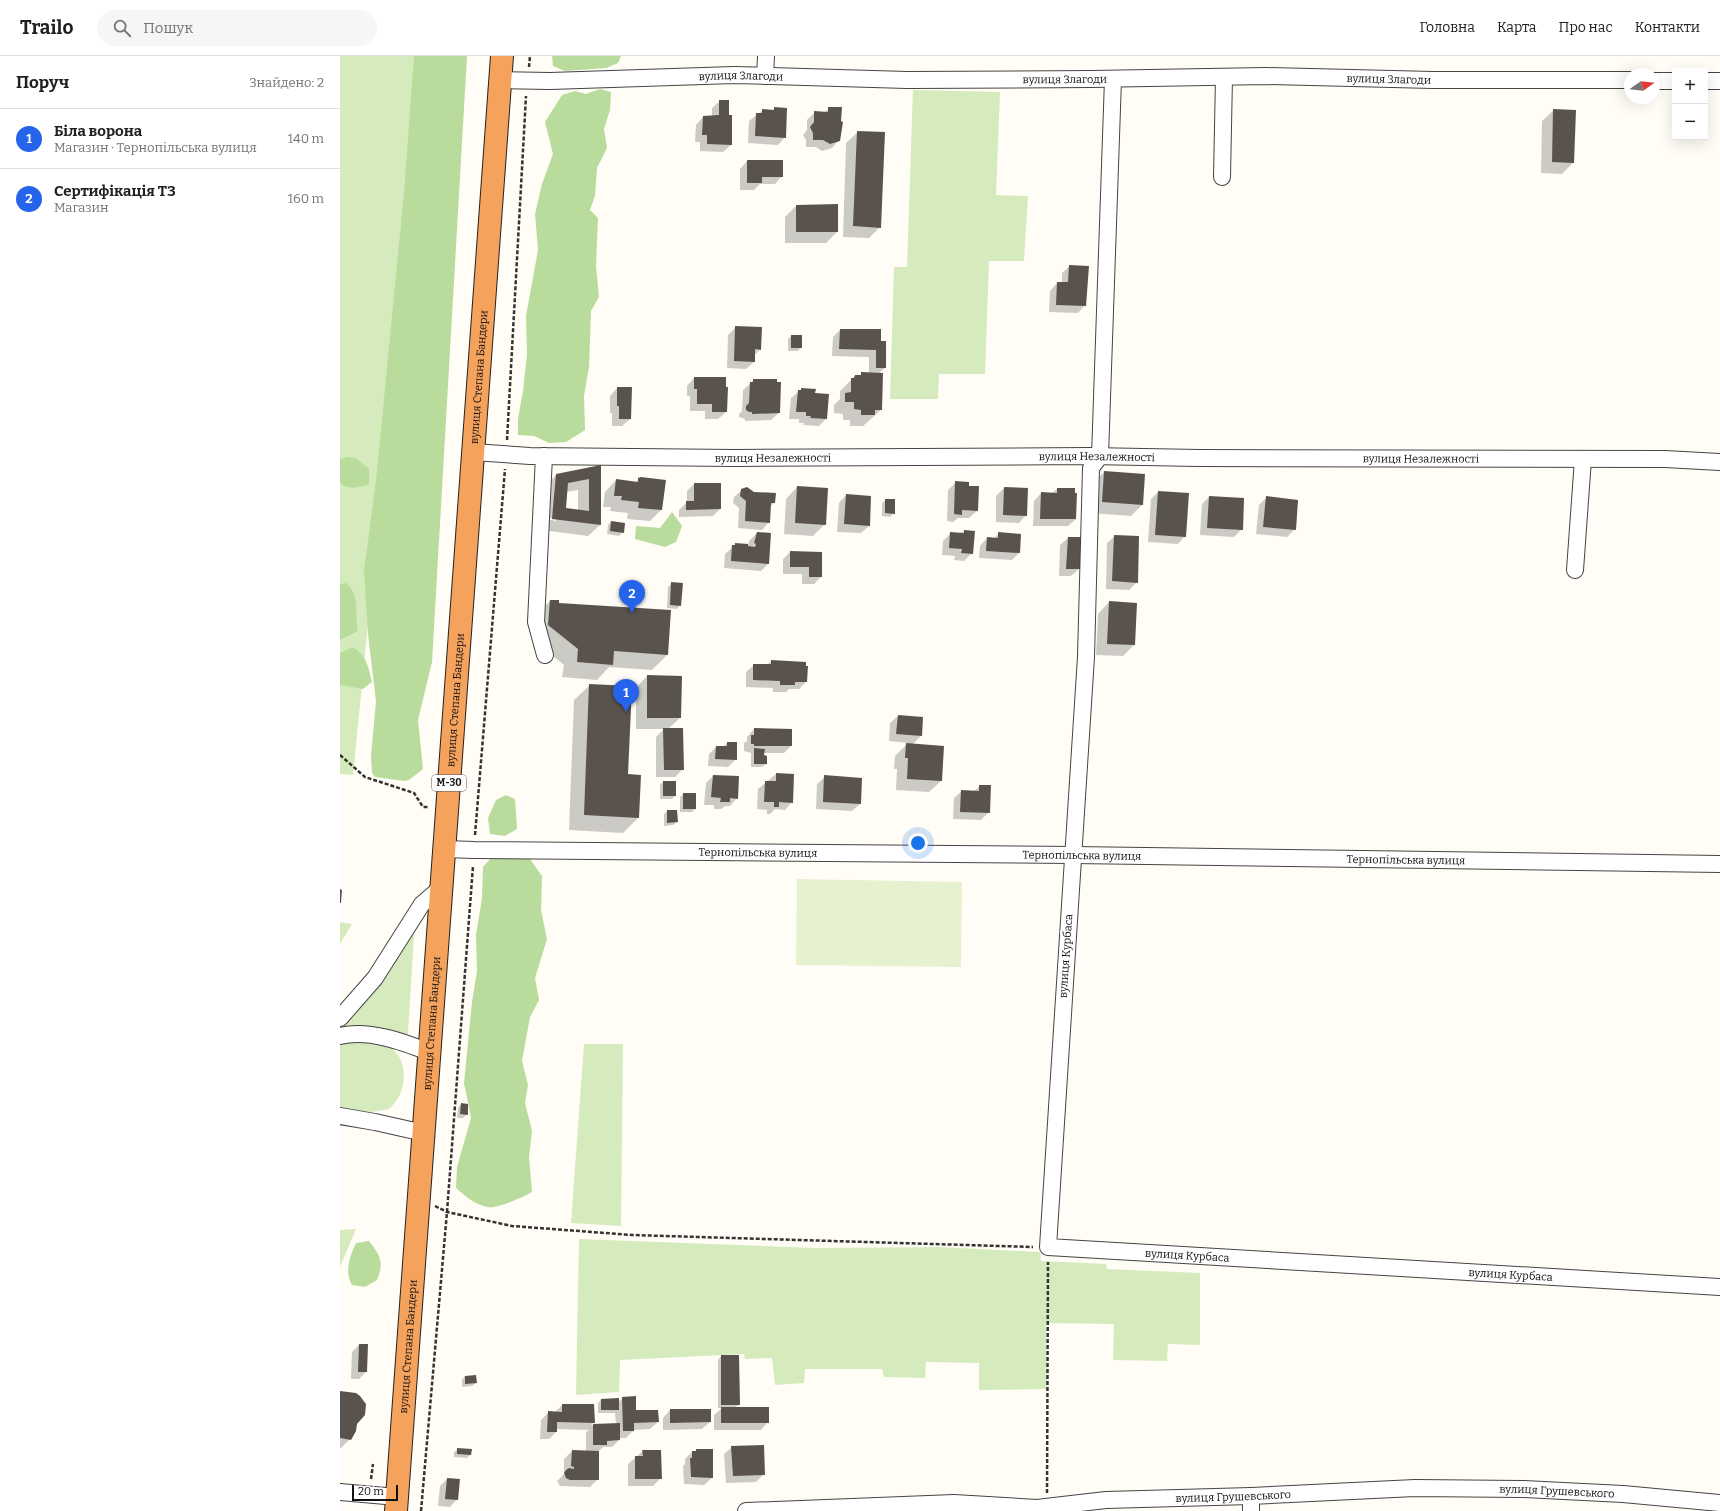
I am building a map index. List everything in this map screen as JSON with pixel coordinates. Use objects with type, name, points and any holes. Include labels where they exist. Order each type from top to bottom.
[{"type":"highway","name":"вулиця Степана Бандери","points":[[397,1504],[502,56]]},
{"type":"street","points":[[765,76],[766,56]]},
{"type":"street","name":"вулиця Злагоди","points":[[500,80],[527,81],[734,76],[907,80],[1113,79],[1266,76],[1433,80],[1624,80]]},
{"type":"street","points":[[1222,177],[1224,77]]},
{"type":"street","points":[[1100,456],[1113,79]]},
{"type":"street","points":[[1660,81],[1672,81]]},
{"type":"street","points":[[1708,81],[1720,81]]},
{"type":"street","name":"вулиця Незалежності","points":[[473,452],[544,456],[828,458],[1100,456],[1199,458],[1583,458],[1665,459],[1720,462]]},
{"type":"street","points":[[544,456],[536,622],[545,655]]},
{"type":"street","name":"вулиця Курбаса","points":[[1100,456],[1091,468],[1086,657],[1048,1247],[1720,1287]]},
{"type":"street","points":[[1575,570],[1583,458]]},
{"type":"street","name":"Тернопільська вулиця","points":[[444,849],[1073,855],[1720,864]]},
{"type":"street","points":[[340,1018],[375,978],[422,904],[436,892],[442,882]]},
{"type":"street","points":[[340,1036],[360,1034],[377,1037],[408,1044],[430,1052]]},
{"type":"street","points":[[340,1116],[424,1133]]},
{"type":"street","name":"вулиця Грушевського","points":[[746,1511],[954,1503],[1040,1509],[1106,1500],[1251,1504],[1430,1488],[1522,1489],[1623,1494],[1720,1503]]},
{"type":"street","points":[[340,1492],[397,1504]]},
{"type":"path","points":[[421,1511],[447,1212],[501,502],[507,454],[527,81],[530,56]]},
{"type":"path","points":[[340,755],[366,777],[414,793],[423,807],[447,806]]},
{"type":"path","points":[[419,1198],[447,1212],[512,1226],[632,1235],[1048,1247],[1040,1509]]},
{"type":"green space","points":[[340,56],[419,56],[401,291],[353,775],[340,774]]},
{"type":"green space","points":[[414,56],[467,56],[432,662],[418,720],[423,769],[409,780],[404,781],[375,777],[372,773],[371,756],[376,701],[368,634],[364,571],[376,481],[404,193]]},
{"type":"green space","points":[[552,56],[621,56],[618,63],[606,68],[565,71],[553,66]]},
{"type":"green space","points":[[600,89],[611,92],[610,110],[604,129],[607,148],[597,168],[595,196],[590,210],[598,218],[596,266],[599,297],[591,311],[589,367],[584,396],[585,430],[566,442],[549,443],[534,436],[518,435],[518,419],[527,354],[526,316],[538,250],[535,214],[542,184],[553,154],[545,122],[562,95],[575,91],[586,94]]},
{"type":"green space","points":[[913,90],[1000,92],[996,195],[1028,196],[1024,261],[989,261],[985,374],[939,374],[938,399],[890,399],[894,267],[907,267]]},
{"type":"green space","points":[[348,457],[357,459],[369,469],[369,484],[354,488],[347,487],[340,483],[340,459]]},
{"type":"green space","points":[[672,512],[682,526],[676,542],[665,547],[635,539],[636,526],[660,528]]},
{"type":"green space","points":[[346,583],[354,594],[358,631],[340,640],[340,584]]},
{"type":"green space","points":[[352,647],[364,657],[370,672],[372,682],[363,689],[340,685],[340,653]]},
{"type":"green space","points":[[506,795],[515,799],[517,829],[505,836],[490,834],[488,818],[496,800]]},
{"type":"green space","points":[[528,856],[542,876],[541,910],[547,939],[535,978],[539,1000],[530,1017],[522,1061],[528,1085],[525,1103],[532,1131],[529,1157],[532,1192],[503,1204],[488,1207],[475,1202],[456,1188],[457,1167],[471,1118],[464,1083],[472,1002],[477,971],[476,935],[482,898],[483,867],[491,858]]},
{"type":"green space","points":[[797,879],[962,882],[961,967],[796,965]]},
{"type":"green space","points":[[415,918],[408,1034],[405,1037],[340,1030],[340,1022]]},
{"type":"green space","points":[[340,922],[352,924],[340,944]]},
{"type":"green space","points":[[374,1042],[384,1044],[391,1047],[400,1058],[404,1073],[404,1080],[398,1098],[389,1109],[372,1112],[340,1108],[340,1043]]},
{"type":"green space","points":[[584,1044],[623,1044],[621,1226],[571,1223]]},
{"type":"green space","points":[[356,1229],[340,1267],[340,1230]]},
{"type":"green space","points":[[579,1239],[815,1248],[940,1247],[1040,1252],[1041,1261],[1106,1264],[1107,1269],[1200,1273],[1200,1345],[1168,1344],[1167,1361],[1113,1360],[1114,1324],[1046,1323],[1047,1389],[979,1390],[979,1363],[926,1362],[925,1378],[884,1377],[882,1369],[805,1369],[804,1383],[775,1385],[772,1358],[745,1359],[744,1354],[620,1360],[619,1392],[576,1395]]},
{"type":"green space","points":[[369,1241],[379,1255],[381,1264],[377,1280],[365,1287],[352,1285],[348,1274],[348,1269],[352,1253],[356,1243]]},
{"type":"building","points":[[719,100],[729,100],[729,115],[732,115],[732,145],[707,144],[707,135],[702,135],[703,116],[719,115]]},
{"type":"building","points":[[774,107],[787,108],[786,138],[755,136],[756,113],[762,113],[762,109],[774,110]]},
{"type":"building","points":[[828,107],[842,107],[841,121],[843,122],[840,141],[830,144],[823,140],[813,140],[813,133],[810,127],[814,122],[814,111],[828,112]]},
{"type":"building","points":[[1553,109],[1576,110],[1574,163],[1552,162]]},
{"type":"building","points":[[857,131],[885,132],[881,228],[853,226]]},
{"type":"building","points":[[747,160],[783,160],[783,177],[762,177],[762,183],[747,183]]},
{"type":"building","points":[[838,204],[838,232],[796,232],[796,205]]},
{"type":"building","points":[[1069,265],[1089,266],[1086,306],[1056,305],[1057,282],[1068,282]]},
{"type":"building","points":[[735,326],[762,327],[761,350],[755,349],[755,362],[734,361]]},
{"type":"building","points":[[840,329],[881,329],[881,341],[886,341],[886,368],[876,368],[876,350],[839,349]]},
{"type":"building","points":[[791,335],[802,335],[802,348],[791,348]]},
{"type":"building","points":[[861,372],[883,373],[882,410],[875,410],[875,415],[861,415],[861,410],[854,409],[854,402],[845,402],[845,393],[851,392],[851,378],[854,378],[855,375],[861,375]]},
{"type":"building","points":[[694,377],[726,377],[726,387],[728,387],[727,412],[712,412],[712,404],[697,404],[697,389],[694,389]]},
{"type":"building","points":[[753,379],[777,379],[777,382],[781,382],[780,413],[752,414],[752,412],[746,410],[746,406],[749,403],[750,382],[753,382]]},
{"type":"building","points":[[617,387],[632,387],[631,419],[619,419]]},
{"type":"building","points":[[801,388],[816,389],[815,393],[829,394],[827,419],[810,418],[811,416],[806,416],[806,412],[796,412],[798,390],[801,390]]},
{"type":"building","points":[[601,465],[601,525],[552,519],[556,474]],"holes":[[[589,479],[589,511],[566,508],[568,483]]]},
{"type":"building","points":[[1104,471],[1145,474],[1143,505],[1102,502]]},
{"type":"building","points":[[641,477],[666,480],[662,510],[638,508],[639,502],[621,500],[622,496],[614,496],[616,479],[638,482],[638,478]]},
{"type":"building","points":[[955,481],[969,482],[969,486],[979,486],[978,511],[962,510],[962,515],[954,514]]},
{"type":"building","points":[[694,483],[721,483],[721,509],[686,510],[686,501],[694,501]]},
{"type":"building","points":[[797,486],[828,488],[826,525],[795,523]]},
{"type":"building","points":[[747,487],[754,492],[776,493],[775,503],[771,503],[770,523],[745,521],[746,501],[740,496],[741,489]]},
{"type":"building","points":[[1004,487],[1028,488],[1027,516],[1003,515]]},
{"type":"building","points":[[1057,488],[1075,488],[1075,493],[1077,493],[1076,519],[1040,519],[1041,492],[1057,493]]},
{"type":"building","points":[[1158,491],[1189,493],[1186,537],[1155,535]]},
{"type":"building","points":[[846,494],[871,496],[870,526],[844,524]]},
{"type":"building","points":[[1209,496],[1244,498],[1243,530],[1207,528]]},
{"type":"building","points":[[1266,496],[1298,500],[1296,530],[1263,527]]},
{"type":"building","points":[[885,499],[895,499],[895,514],[885,513]]},
{"type":"building","points":[[611,521],[625,523],[624,533],[610,531]]},
{"type":"building","points":[[964,530],[975,531],[973,554],[961,553],[962,549],[949,548],[950,532],[964,533]]},
{"type":"building","points":[[757,532],[771,533],[769,564],[731,561],[732,545],[735,545],[735,543],[748,544],[748,546],[755,547],[756,544],[754,543]]},
{"type":"building","points":[[998,532],[1021,534],[1020,553],[986,551],[987,537],[998,538]]},
{"type":"building","points":[[1114,535],[1139,536],[1138,583],[1112,581]]},
{"type":"building","points":[[1068,537],[1081,537],[1080,569],[1066,569]]},
{"type":"building","points":[[790,551],[822,552],[822,577],[809,577],[809,567],[790,567]]},
{"type":"building","points":[[671,582],[683,583],[681,606],[670,605]]},
{"type":"building","points":[[550,600],[559,600],[559,603],[671,610],[668,655],[614,651],[613,665],[577,662],[578,649],[548,625]]},
{"type":"building","points":[[1109,601],[1137,603],[1135,645],[1107,644]]},
{"type":"building","points":[[771,660],[806,662],[806,666],[808,666],[807,682],[795,682],[795,685],[780,685],[780,681],[753,680],[753,664],[771,664]]},
{"type":"building","points":[[647,675],[682,676],[681,718],[647,718]]},
{"type":"building","points":[[589,684],[632,686],[628,774],[641,775],[639,818],[584,815]]},
{"type":"building","points":[[898,715],[923,717],[922,736],[896,734]]},
{"type":"building","points":[[663,728],[683,728],[684,770],[664,770]]},
{"type":"building","points":[[754,728],[792,729],[792,746],[754,746],[754,744],[751,744],[751,735],[754,735]]},
{"type":"building","points":[[727,742],[737,742],[737,760],[715,759],[716,746],[727,746]]},
{"type":"building","points":[[906,743],[944,746],[942,781],[907,779],[908,758],[905,758]]},
{"type":"building","points":[[754,748],[765,749],[764,755],[767,756],[767,764],[754,764]]},
{"type":"building","points":[[776,773],[794,774],[793,803],[779,802],[779,807],[774,807],[774,802],[764,802],[765,781],[776,781]]},
{"type":"building","points":[[713,775],[739,776],[738,799],[730,798],[730,802],[720,802],[721,798],[711,797]]},
{"type":"building","points":[[824,775],[862,778],[861,804],[823,802]]},
{"type":"building","points":[[663,781],[676,781],[676,796],[663,796]]},
{"type":"building","points":[[979,785],[991,785],[990,813],[960,812],[961,790],[979,791]]},
{"type":"building","points":[[683,793],[696,793],[696,809],[683,809]]},
{"type":"building","points":[[667,810],[677,810],[678,822],[667,823]]},
{"type":"building","points":[[340,889],[342,890],[341,903],[340,903]]},
{"type":"building","points":[[461,1103],[468,1104],[468,1115],[460,1114]]},
{"type":"building","points":[[359,1344],[368,1344],[367,1372],[358,1372]]},
{"type":"building","points":[[721,1355],[739,1355],[740,1405],[721,1405]]},
{"type":"building","points":[[476,1375],[477,1383],[465,1384],[465,1376]]},
{"type":"building","points":[[340,1391],[356,1393],[366,1404],[365,1415],[357,1424],[356,1431],[351,1440],[340,1438]]},
{"type":"building","points":[[636,1396],[636,1410],[658,1410],[659,1422],[634,1423],[634,1431],[623,1431],[622,1397]]},
{"type":"building","points":[[619,1398],[619,1410],[601,1410],[601,1399]]},
{"type":"building","points":[[562,1404],[594,1404],[595,1423],[557,1422],[557,1432],[547,1432],[548,1411],[562,1412]]},
{"type":"building","points":[[721,1407],[769,1407],[769,1423],[721,1423]]},
{"type":"building","points":[[670,1409],[711,1409],[711,1422],[670,1423]]},
{"type":"building","points":[[620,1423],[620,1440],[607,1441],[607,1445],[593,1445],[593,1424]]},
{"type":"building","points":[[764,1445],[765,1475],[733,1476],[731,1446]]},
{"type":"building","points":[[457,1448],[472,1449],[471,1455],[457,1454]]},
{"type":"building","points":[[696,1449],[713,1449],[713,1478],[691,1477],[690,1458],[692,1458],[692,1451],[696,1451]]},
{"type":"building","points":[[572,1450],[599,1451],[599,1480],[570,1480],[566,1478],[564,1473],[566,1470],[569,1468],[574,1469],[574,1467],[571,1466]]},
{"type":"building","points":[[642,1450],[661,1450],[662,1479],[635,1479],[635,1456],[643,1456]]},
{"type":"building","points":[[447,1478],[460,1479],[458,1500],[445,1499]]},
{"type":"place","name":"Сертифікація ТЗ","points":[[632,613]]},
{"type":"place","name":"Біла ворона","points":[[626,712]]}]
